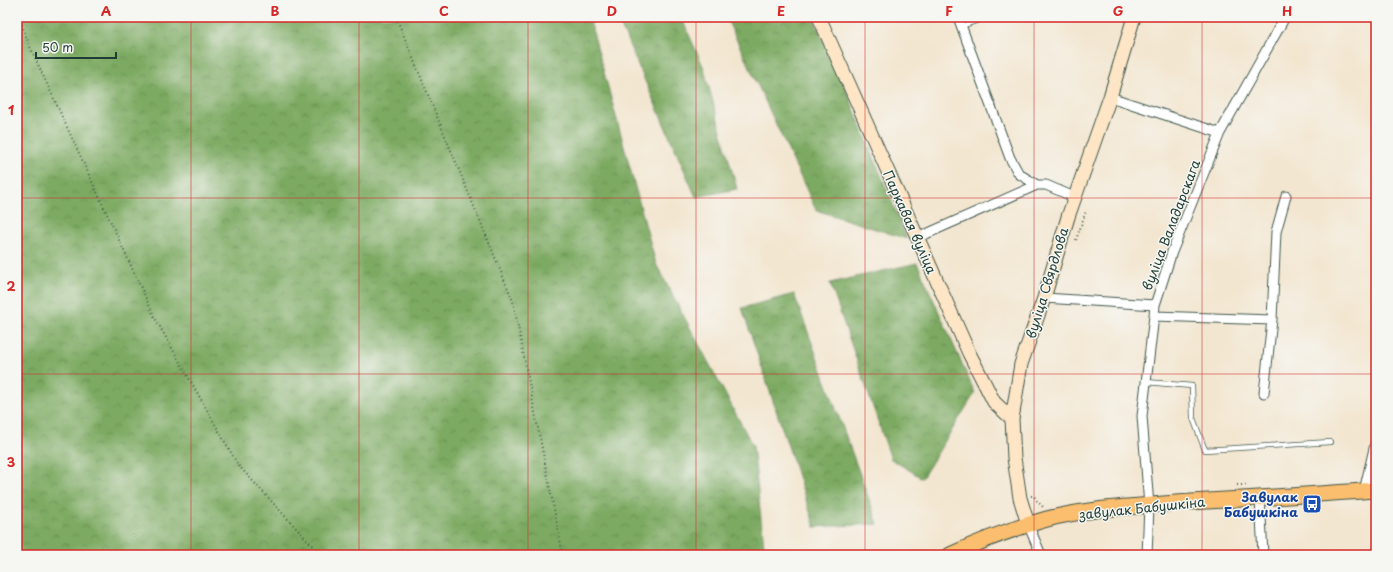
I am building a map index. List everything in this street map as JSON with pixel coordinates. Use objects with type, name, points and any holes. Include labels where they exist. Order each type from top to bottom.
[{"type":"main road","name":"завулак Бабушкіна","points":[[950,555],[1028,524],[1048,518],[1089,511],[1370,490]]},
{"type":"street","name":"Паркавая вуліца","points":[[820,17],[968,353],[994,402],[1012,419]]},
{"type":"street","points":[[958,17],[1010,158],[1019,174],[1037,185]]},
{"type":"street","name":"вуліца Свярдлова","points":[[1041,555],[1028,524],[1020,498],[1014,458],[1012,419],[1021,364],[1044,298],[1074,197],[1110,97],[1134,17]]},
{"type":"street","name":"вуліца Валадарскага","points":[[1148,555],[1149,506],[1142,416],[1155,306],[1172,252],[1220,133],[1285,17]]},
{"type":"street","points":[[1110,97],[1220,133]]},
{"type":"street","points":[[917,238],[1037,185],[1046,185],[1074,197]]},
{"type":"street","points":[[1264,394],[1272,320],[1276,232],[1286,196]]},
{"type":"street","points":[[1044,298],[1155,306]]},
{"type":"street","points":[[1154,316],[1272,320]]},
{"type":"street","points":[[1370,490],[1376,440]]},
{"type":"street","points":[[1260,498],[1263,555]]},
{"type":"lane","points":[[962,26],[987,17]]},
{"type":"lane","points":[[1146,382],[1192,386],[1193,418],[1205,450],[1330,442]]},
{"type":"path","points":[[19,17],[30,47],[162,331],[238,465],[321,555]]},
{"type":"path","points":[[396,17],[513,301],[562,555]]},
{"type":"path","points":[[1076,240],[1086,211]]},
{"type":"path","points":[[1015,555],[1037,545]]},
{"type":"green space","points":[[17,17],[589,17],[656,264],[753,446],[765,555],[17,555]]},
{"type":"green space","points":[[617,17],[681,17],[703,66],[737,189],[696,197]]},
{"type":"green space","points":[[726,17],[813,17],[845,87],[907,239],[816,210]]},
{"type":"green space","points":[[917,263],[975,393],[922,478],[891,459],[830,283]]},
{"type":"green space","points":[[794,294],[878,524],[815,527],[742,308]]},
{"type":"place","name":"Завулак Бабушкіна","points":[[1312,504]]}]
